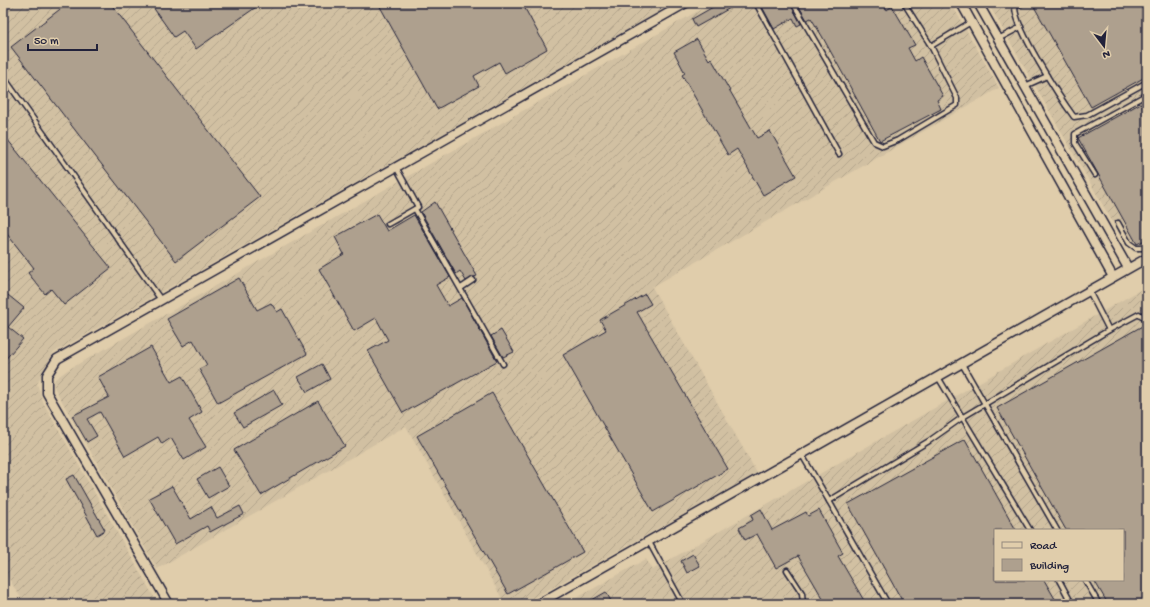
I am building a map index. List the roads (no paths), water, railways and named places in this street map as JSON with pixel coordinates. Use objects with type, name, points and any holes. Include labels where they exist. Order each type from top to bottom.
[{"type":"street","points":[[169,604],[47,393],[47,375],[57,358],[686,3]]},
{"type":"street","points":[[961,3],[1113,277]]},
{"type":"street","points":[[978,3],[1128,268]]},
{"type":"street","points":[[538,604],[1147,258]]},
{"type":"lane","points":[[756,3],[839,154]]},
{"type":"lane","points":[[793,3],[874,142],[883,146],[905,136],[957,105],[957,98],[931,46],[904,3]]},
{"type":"lane","points":[[1022,3],[1015,8],[1015,15],[1047,76],[1074,117],[1087,116],[1147,82]]},
{"type":"lane","points":[[931,46],[971,22]]},
{"type":"lane","points":[[998,39],[1021,28]]},
{"type":"lane","points":[[3,76],[161,300]]},
{"type":"lane","points":[[1025,87],[1047,76]]},
{"type":"lane","points":[[1094,175],[1075,143],[1075,134],[1144,96],[1147,98]]},
{"type":"lane","points":[[388,224],[418,206],[396,167]]},
{"type":"lane","points":[[414,209],[461,288],[502,364]]},
{"type":"lane","points":[[1118,223],[1129,243],[1136,248],[1147,248]]},
{"type":"lane","points":[[461,288],[473,280]]},
{"type":"lane","points":[[1088,291],[1109,330]]},
{"type":"lane","points":[[829,501],[923,445],[963,417],[1109,330],[1139,314],[1147,318]]},
{"type":"lane","points":[[962,364],[1056,529]]},
{"type":"lane","points":[[938,377],[1029,529]]},
{"type":"lane","points":[[802,455],[888,604]]},
{"type":"lane","points":[[649,542],[683,604]]},
{"type":"lane","points":[[787,570],[802,593],[803,604]]},
{"type":"lane","points":[[1059,581],[1072,604]]},
{"type":"lane","points":[[1086,581],[1098,604]]}]
